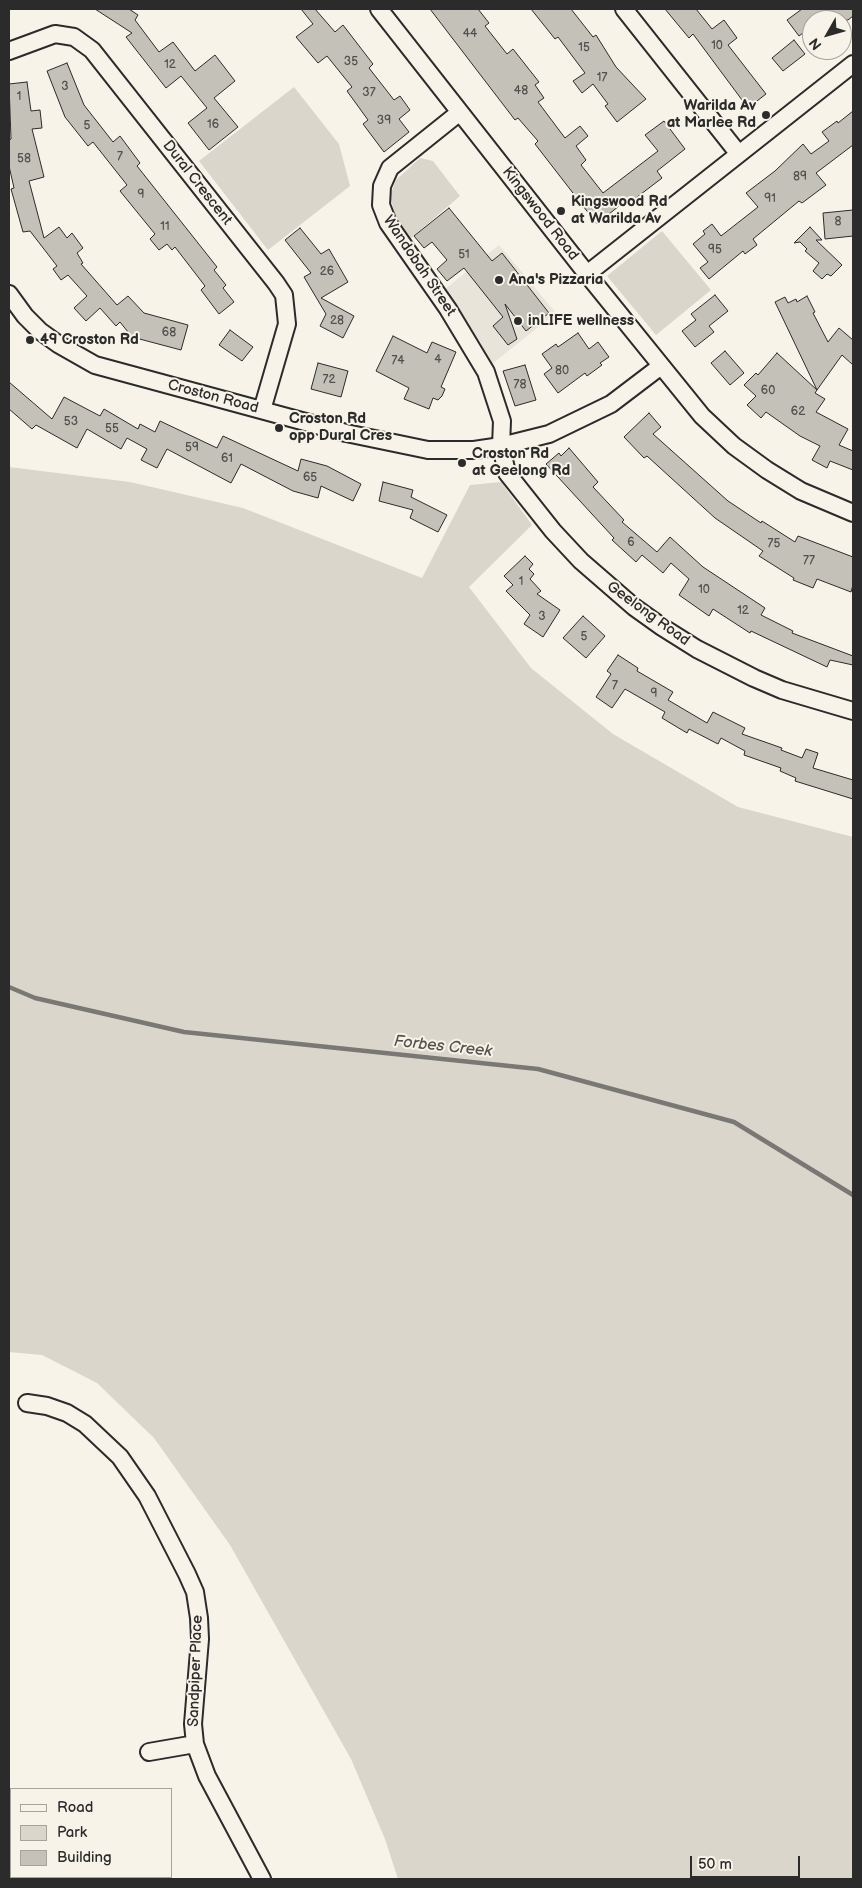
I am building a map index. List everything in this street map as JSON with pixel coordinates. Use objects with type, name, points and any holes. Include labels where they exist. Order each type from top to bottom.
[{"type":"street","name":"Kingswood Road","points":[[379,9],[587,274],[702,416],[750,458],[801,491],[853,513]]},
{"type":"street","points":[[624,9],[738,153]]},
{"type":"street","name":"Dural Crescent","points":[[9,51],[55,34],[74,37],[92,50],[276,283],[284,295],[287,324],[262,410]]},
{"type":"street","points":[[587,274],[853,64]]},
{"type":"street","name":"Wandobah Street","points":[[460,112],[390,168],[380,195],[388,223],[453,316],[486,372],[502,421],[501,446]]},
{"type":"street","name":"Croston Road","points":[[9,294],[24,316],[40,331],[58,344],[95,365],[407,447],[452,450],[501,446],[548,434],[594,413],[628,392],[661,366]]},
{"type":"street","name":"Geelong Road","points":[[501,446],[507,473],[553,531],[581,561],[634,607],[697,649],[754,678],[782,690],[853,711]]},
{"type":"street","name":"Sandpiper Place","points":[[27,1403],[47,1406],[67,1413],[85,1424],[120,1457],[147,1496],[187,1574],[195,1592],[200,1639],[193,1724],[195,1744],[207,1776],[262,1879]]},
{"type":"street","points":[[150,1752],[195,1744]]},
{"type":"shaded area","points":[[499,245],[556,313],[492,364],[481,343],[444,290]]},
{"type":"green space","points":[[294,87],[339,144],[350,186],[268,250],[199,161]]},
{"type":"green space","points":[[420,158],[433,161],[460,196],[410,239],[396,219],[390,196],[396,180]]},
{"type":"green space","points":[[662,231],[711,290],[656,335],[607,276]]},
{"type":"green space","points":[[9,467],[130,482],[243,508],[422,578],[470,485],[501,482],[532,525],[469,587],[531,668],[613,734],[738,807],[853,837],[853,1879],[398,1879],[385,1839],[351,1759],[230,1545],[154,1438],[97,1383],[42,1355],[9,1352]]},
{"type":"building","points":[[95,9],[129,9],[138,15],[135,20],[159,52],[173,42],[195,71],[215,55],[235,81],[214,98],[238,127],[209,150],[188,123],[207,108],[181,76],[166,88],[126,37],[132,33]]},
{"type":"building","points":[[301,9],[315,9],[335,32],[343,25],[373,64],[369,68],[394,100],[400,96],[410,110],[399,119],[409,132],[384,152],[363,124],[368,120],[347,91],[352,87],[327,56],[318,63],[296,37],[313,24]]},
{"type":"building","points":[[430,9],[478,9],[489,23],[485,26],[507,54],[513,49],[539,82],[535,85],[544,98],[538,102],[565,138],[580,126],[588,136],[576,146],[586,160],[581,165],[603,193],[658,151],[645,135],[664,121],[685,149],[657,171],[662,178],[628,204],[625,201],[597,224],[535,144],[538,141],[518,118],[515,120]]},
{"type":"building","points":[[531,9],[571,9],[593,37],[596,35],[616,67],[646,99],[617,122],[605,106],[608,104],[593,84],[582,93],[573,81],[585,73],[558,37],[555,39]]},
{"type":"building","points":[[665,9],[696,9],[712,29],[724,20],[737,38],[728,45],[766,94],[748,108],[693,34],[689,38]]},
{"type":"building","points":[[802,9],[853,9],[852,17],[852,10],[802,10],[802,34],[799,36],[787,20]]},
{"type":"building","points":[[794,40],[802,50],[802,56],[783,71],[772,58]]},
{"type":"building","points":[[67,63],[84,105],[113,142],[120,136],[140,163],[137,166],[217,267],[214,270],[226,285],[223,288],[234,302],[219,314],[201,290],[205,286],[175,247],[172,250],[167,244],[159,250],[150,239],[155,234],[120,191],[127,185],[93,142],[88,146],[65,117],[47,71]]},
{"type":"building","points":[[27,82],[31,111],[40,110],[42,128],[32,129],[44,177],[29,181],[44,238],[59,227],[67,238],[72,233],[83,248],[77,253],[83,263],[81,264],[117,305],[128,296],[144,313],[188,325],[181,350],[132,337],[120,322],[116,326],[100,308],[86,321],[74,308],[87,296],[68,275],[61,280],[53,269],[57,266],[30,231],[23,232],[11,189],[14,188],[9,166],[9,140],[11,139],[9,84]]},
{"type":"building","points":[[853,111],[853,145],[816,173],[826,185],[802,203],[799,201],[753,239],[757,245],[745,254],[743,251],[709,279],[700,268],[708,262],[693,244],[705,234],[703,231],[712,224],[721,236],[758,207],[746,193],[775,171],[803,144],[811,154],[829,141],[822,132],[837,121],[838,123]]},
{"type":"building","points":[[449,208],[492,261],[502,253],[549,313],[526,331],[505,304],[517,339],[508,345],[493,326],[503,317],[464,268],[447,281],[437,269],[447,260],[432,242],[424,248],[414,236]]},
{"type":"building","points":[[853,210],[853,236],[825,239],[823,213]]},
{"type":"building","points":[[810,227],[822,240],[816,240],[842,265],[831,276],[827,274],[822,279],[813,271],[819,263],[805,251],[807,249],[800,242],[794,243]]},
{"type":"building","points":[[300,228],[321,254],[329,249],[348,282],[321,298],[354,316],[343,338],[320,326],[326,314],[304,277],[311,273],[285,240]]},
{"type":"building","points":[[715,295],[728,311],[709,326],[714,332],[695,347],[682,331],[696,320],[691,314]]},
{"type":"building","points":[[807,296],[815,312],[813,313],[828,342],[839,328],[853,340],[853,365],[842,355],[817,390],[775,302],[785,297],[788,303],[796,299],[797,302]]},
{"type":"building","points":[[230,330],[253,347],[242,361],[219,345]]},
{"type":"building","points":[[578,333],[589,349],[598,342],[609,357],[587,376],[585,373],[558,393],[544,374],[552,368],[542,354],[556,344],[558,347]]},
{"type":"building","points":[[393,336],[427,353],[432,342],[456,352],[441,387],[445,389],[442,396],[438,400],[433,398],[429,409],[404,399],[409,388],[376,371]]},
{"type":"building","points":[[725,351],[744,373],[730,385],[711,363]]},
{"type":"building","points":[[777,353],[817,390],[815,393],[825,399],[816,412],[848,429],[839,445],[853,451],[853,470],[830,461],[827,468],[812,460],[820,446],[800,436],[766,412],[761,418],[747,405],[756,396],[744,385],[756,373],[758,375]]},
{"type":"building","points":[[318,363],[348,371],[341,397],[311,389]]},
{"type":"building","points":[[525,365],[536,400],[515,406],[503,371]]},
{"type":"building","points":[[9,382],[52,419],[64,397],[100,416],[104,409],[138,429],[140,424],[155,432],[160,421],[217,448],[223,436],[298,471],[301,459],[327,466],[361,484],[353,501],[321,486],[318,498],[293,491],[241,464],[231,483],[167,449],[157,468],[141,460],[147,449],[127,438],[121,449],[87,429],[77,448],[36,425],[32,429],[9,409]]},
{"type":"building","points":[[649,413],[661,427],[653,434],[728,501],[761,523],[762,521],[795,542],[798,536],[853,557],[853,585],[851,592],[817,579],[813,588],[793,580],[794,578],[759,556],[763,551],[715,518],[647,456],[644,458],[624,437]]},
{"type":"building","points":[[569,448],[598,482],[593,487],[624,520],[622,522],[657,552],[670,537],[703,567],[765,608],[761,615],[793,631],[792,633],[853,656],[853,665],[830,660],[827,667],[751,631],[750,633],[713,609],[709,616],[679,595],[689,579],[671,563],[663,573],[642,555],[636,562],[612,540],[614,538],[546,464],[559,453],[561,456]]},
{"type":"building","points":[[383,482],[413,490],[411,497],[447,515],[438,532],[410,518],[413,510],[379,501]]},
{"type":"building","points":[[525,556],[533,564],[529,569],[534,574],[530,579],[541,591],[537,594],[560,610],[543,637],[524,624],[530,615],[506,591],[513,585],[504,576]]},
{"type":"building","points":[[583,616],[605,636],[586,658],[563,638]]},
{"type":"building","points":[[618,655],[638,668],[637,671],[673,692],[668,700],[707,723],[713,712],[745,728],[742,734],[782,748],[781,750],[802,758],[806,749],[818,753],[813,768],[853,780],[853,799],[795,781],[796,778],[780,771],[781,768],[744,755],[745,751],[721,738],[718,744],[689,729],[687,733],[662,718],[665,712],[625,689],[612,708],[596,697],[611,674],[607,671]]},
{"type":"waterway","name":"Forbes Creek","points":[[9,987],[35,998],[184,1032],[538,1069],[734,1122],[853,1195]]},
{"type":"place","name":"Warilda Av at Marlee Rd","points":[[766,115]]},
{"type":"place","name":"Kingswood Rd at Warilda Av","points":[[561,211]]},
{"type":"place","name":"Ana's Pizzaria","points":[[499,280]]},
{"type":"place","name":"inLIFE wellness","points":[[518,321]]},
{"type":"place","name":"49 Croston Rd","points":[[30,340]]},
{"type":"place","name":"Croston Rd opp Dural Cres","points":[[279,428]]},
{"type":"place","name":"Croston Rd at Geelong Rd","points":[[462,463]]}]
